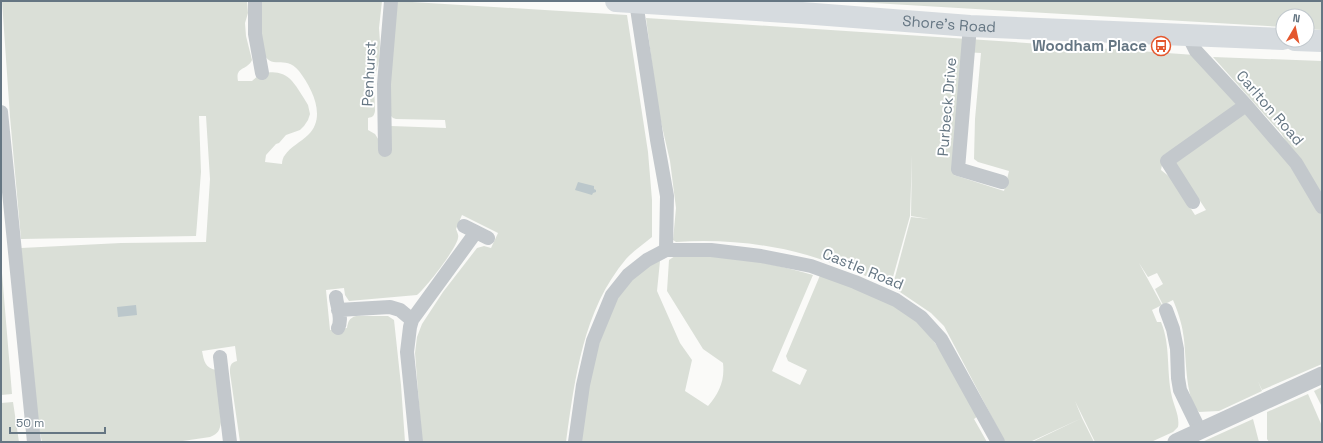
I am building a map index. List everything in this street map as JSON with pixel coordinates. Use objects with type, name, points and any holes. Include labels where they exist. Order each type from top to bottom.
[{"type":"main road","name":"Shore's Road","points":[[626,2],[795,12],[970,26],[1275,39]]},
{"type":"street","points":[[255,1],[256,34],[262,74]]},
{"type":"street","name":"Penhurst","points":[[385,150],[384,84],[391,1]]},
{"type":"street","points":[[626,2],[657,140],[667,196],[666,250]]},
{"type":"street","name":"Purbeck Drive","points":[[970,26],[958,169],[1002,182]]},
{"type":"street","name":"Carlton Road","points":[[1188,35],[1196,51],[1246,105],[1296,164],[1322,207]]},
{"type":"street","points":[[1193,202],[1167,161],[1246,105]]},
{"type":"street","points":[[1,112],[4,176],[34,442]]},
{"type":"street","points":[[416,442],[407,352],[412,320],[476,232]]},
{"type":"street","name":"Castle Road","points":[[575,442],[593,341],[612,295],[628,275],[647,260],[666,250],[711,250],[761,256],[811,266],[896,300],[921,317],[941,339],[998,442]]},
{"type":"street","points":[[338,328],[340,317],[337,304],[390,307],[400,310],[412,320]]},
{"type":"street","points":[[1166,310],[1173,328],[1177,349],[1180,390],[1200,431]]},
{"type":"street","points":[[220,357],[230,442]]},
{"type":"street","points":[[1176,442],[1322,375]]},
{"type":"shaded area","points":[[2,1],[247,1],[248,13],[245,23],[246,36],[252,60],[238,73],[238,81],[252,81],[256,77],[272,72],[283,74],[292,81],[308,105],[310,114],[308,120],[300,130],[286,135],[266,155],[265,162],[282,164],[283,158],[287,152],[308,135],[314,128],[317,111],[316,103],[309,86],[299,71],[288,63],[269,60],[262,50],[261,1],[382,1],[379,28],[379,61],[374,79],[375,111],[373,116],[368,118],[368,130],[375,134],[380,142],[391,126],[446,128],[445,120],[396,119],[391,116],[390,77],[396,1],[627,15],[648,152],[652,200],[652,237],[626,259],[611,279],[590,322],[583,346],[573,394],[566,442],[422,442],[415,353],[417,337],[422,324],[443,292],[477,248],[484,246],[491,248],[498,233],[462,215],[456,229],[458,238],[447,259],[417,295],[349,301],[345,295],[344,288],[326,290],[330,330],[347,328],[349,320],[356,316],[388,316],[394,320],[405,442],[240,442],[230,373],[231,365],[237,361],[235,346],[202,351],[204,361],[207,366],[216,370],[221,422],[218,431],[213,436],[176,442],[42,442],[38,423],[21,248],[121,243],[206,242],[210,179],[206,116],[199,116],[201,172],[196,236],[21,239],[10,117]]},
{"type":"shaded area","points":[[839,1],[1322,1],[1322,30],[1315,30],[1315,8],[1275,8],[1275,27]]},
{"type":"shaded area","points":[[646,18],[1195,55],[1239,105],[1164,155],[1161,170],[1171,178],[1195,215],[1206,210],[1175,163],[1244,111],[1298,174],[1322,216],[1322,364],[1262,390],[1258,381],[1262,391],[1219,411],[1199,412],[1194,405],[1188,386],[1182,329],[1175,304],[1173,300],[1163,305],[1155,289],[1163,284],[1157,273],[1148,277],[1139,263],[1162,305],[1152,310],[1157,322],[1161,322],[1166,340],[1170,388],[1178,415],[1178,427],[1173,432],[1151,442],[1095,442],[1075,401],[1082,418],[1030,442],[1005,442],[944,326],[931,313],[891,286],[895,277],[911,217],[929,219],[911,216],[912,155],[910,216],[890,285],[817,258],[775,247],[709,241],[676,242],[673,240],[676,208],[670,161],[658,109]],"holes":[[[963,52],[981,53],[975,119],[974,159],[978,162],[1009,171],[1004,191],[954,175]]]},
{"type":"shaded area","points":[[1213,57],[1322,61],[1322,201],[1281,133]]},
{"type":"shaded area","points":[[578,182],[594,186],[596,192],[592,195],[575,190]]},
{"type":"shaded area","points":[[675,256],[736,258],[775,265],[813,275],[772,371],[800,385],[807,370],[788,361],[786,356],[821,273],[901,307],[926,330],[946,359],[978,416],[974,419],[987,442],[581,442],[592,364],[615,297],[648,264],[660,261],[657,291],[680,343],[692,360],[685,391],[708,406],[718,391],[722,381],[723,363],[703,349],[667,291],[669,260]]},
{"type":"shaded area","points":[[1,261],[12,394],[1,395]]},
{"type":"shaded area","points":[[136,305],[137,315],[118,317],[117,307]]},
{"type":"shaded area","points":[[1322,387],[1322,407],[1314,391]]},
{"type":"shaded area","points":[[1308,394],[1322,426],[1322,442],[1269,442],[1267,439],[1267,412]]},
{"type":"shaded area","points":[[13,402],[19,442],[1,442],[1,403]]},
{"type":"shaded area","points":[[1082,418],[1094,442],[1032,442]]},
{"type":"shaded area","points":[[1253,419],[1259,442],[1202,442]]},
{"type":"place","name":"Woodham Place","points":[[1161,46]]}]
